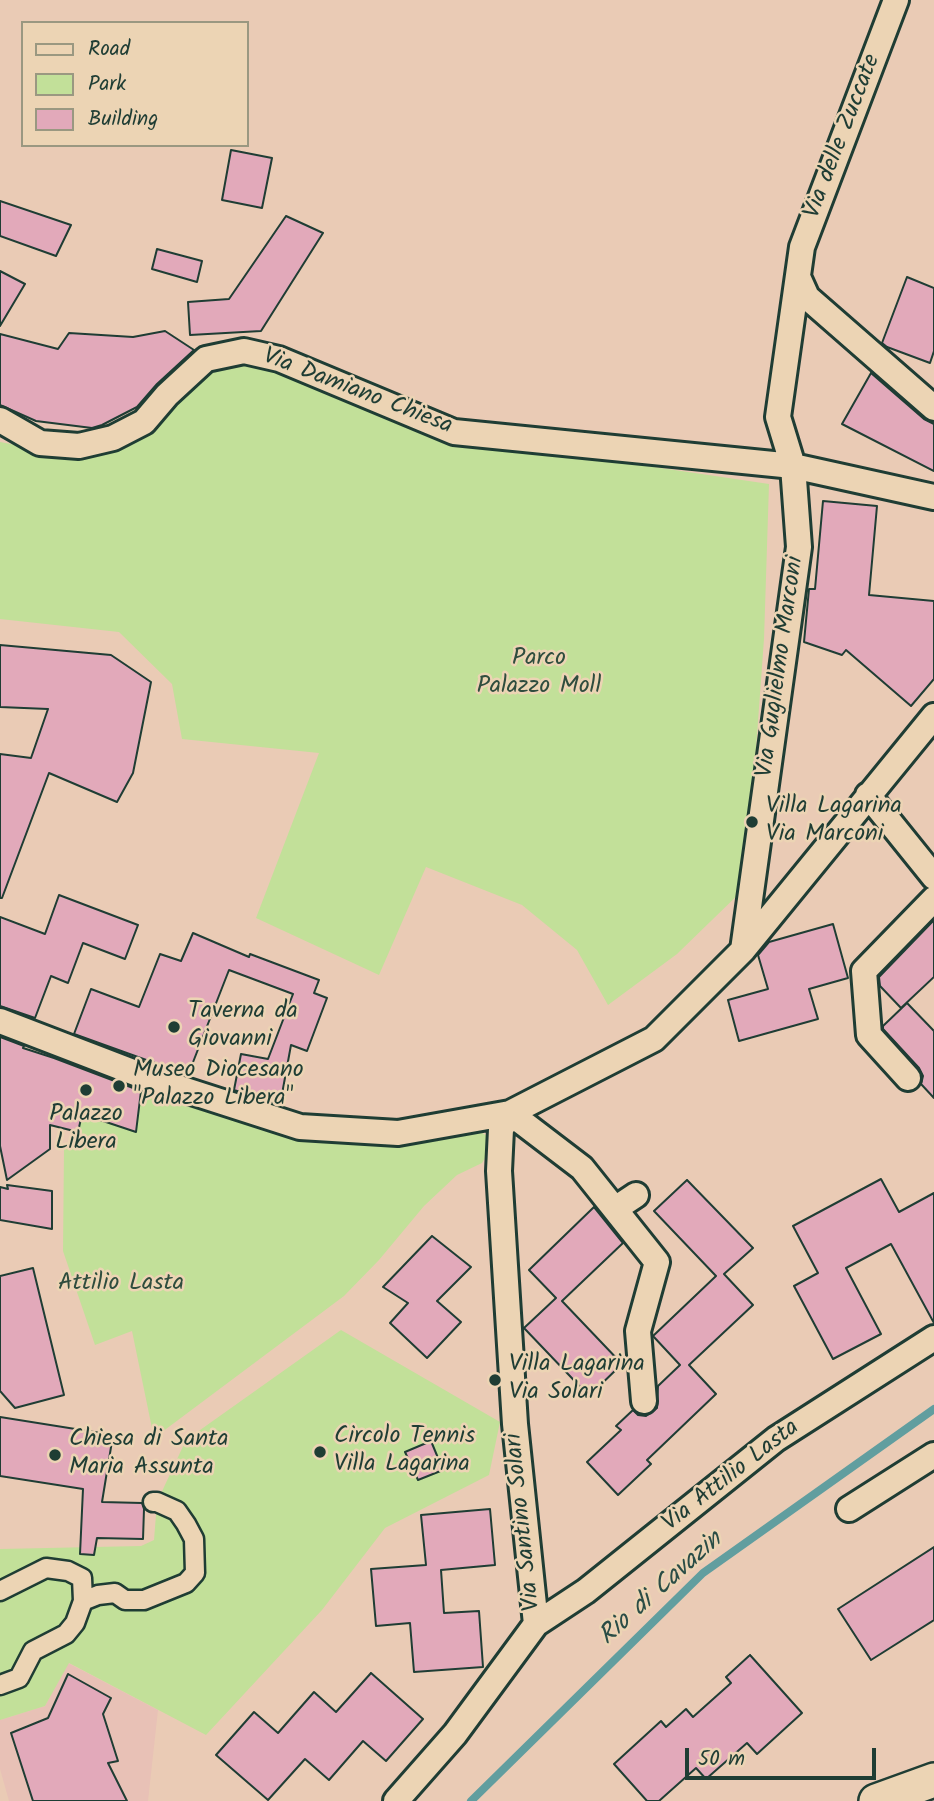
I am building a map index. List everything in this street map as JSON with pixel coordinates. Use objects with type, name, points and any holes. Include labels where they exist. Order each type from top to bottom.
[{"type":"main road","points":[[876,1801],[934,1780]]},
{"type":"street","name":"Via delle Zuccate","points":[[798,277],[802,247],[896,0]]},
{"type":"street","points":[[798,277],[807,297],[934,408]]},
{"type":"street","name":"Via Guglielmo Marconi","points":[[743,950],[799,547],[793,466],[778,417],[798,277]]},
{"type":"street","name":"Via Damiano Chiesa","points":[[0,420],[40,443],[79,446],[113,438],[144,422],[167,395],[206,359],[244,351],[279,359],[454,432],[793,466]]},
{"type":"street","points":[[793,466],[934,497]]},
{"type":"street","points":[[0,1021],[151,1079],[300,1127],[398,1133],[510,1113],[654,1039],[743,950],[934,716]]},
{"type":"street","points":[[868,795],[934,877]]},
{"type":"street","points":[[908,1078],[869,1035],[864,971],[934,899]]},
{"type":"street","points":[[510,1113],[582,1168],[657,1262],[638,1331],[644,1401]]},
{"type":"street","name":"Via Santino Solari","points":[[396,1801],[455,1734],[536,1624],[515,1424],[499,1171],[501,1129],[510,1113]]},
{"type":"street","points":[[615,1209],[636,1195]]},
{"type":"street","name":"Via Attilio Lasta","points":[[536,1624],[586,1591],[776,1439],[934,1338]]},
{"type":"street","points":[[849,1509],[934,1455]]},
{"type":"street","points":[[83,1601],[98,1595],[115,1593],[125,1600],[144,1600],[187,1583],[195,1573],[194,1539],[190,1531],[177,1511],[153,1502]]},
{"type":"street","points":[[0,1591],[30,1574],[46,1569],[68,1572],[82,1578],[83,1601],[75,1623],[66,1634],[33,1651],[19,1678],[0,1685]]},
{"type":"shaded area","points":[[68,1663],[158,1710],[148,1801],[127,1801],[123,1794],[89,1767],[117,1761],[103,1714],[110,1698],[68,1675],[48,1718],[12,1733],[33,1801],[9,1801],[0,1769],[0,1720],[45,1706]]},
{"type":"green space","name":"Parco Palazzo Moll","points":[[231,364],[258,364],[445,436],[769,484],[764,639],[746,887],[677,954],[608,1005],[577,950],[522,905],[426,867],[379,975],[256,918],[319,753],[182,739],[172,684],[119,632],[0,619],[0,442],[61,453],[172,401],[210,372]]},
{"type":"green space","name":"Attilio Lasta","points":[[142,1083],[238,1119],[475,1129],[491,1138],[491,1148],[482,1163],[457,1175],[424,1206],[379,1260],[344,1296],[154,1438],[132,1331],[95,1345],[63,1251],[64,1148],[78,1132],[82,1114],[136,1132]]},
{"type":"green space","points":[[341,1330],[500,1422],[489,1475],[385,1528],[322,1610],[206,1735],[69,1663],[45,1706],[0,1720],[0,1549],[141,1546],[154,1540],[157,1502],[186,1440]]},
{"type":"building","points":[[231,150],[272,158],[262,208],[222,200]]},
{"type":"building","points":[[0,201],[71,225],[56,256],[0,236]]},
{"type":"building","points":[[286,216],[323,233],[261,331],[190,335],[188,302],[229,299]]},
{"type":"building","points":[[157,249],[202,261],[197,282],[152,269]]},
{"type":"building","points":[[0,271],[25,284],[0,326]]},
{"type":"building","points":[[907,277],[934,288],[934,351],[930,363],[882,343]]},
{"type":"building","points":[[165,331],[194,350],[157,384],[137,407],[102,425],[92,428],[36,421],[0,405],[0,334],[58,349],[69,333],[133,337]]},
{"type":"building","points":[[871,373],[924,419],[934,424],[934,471],[842,424]]},
{"type":"building","points":[[823,501],[877,506],[869,595],[934,601],[934,679],[911,706],[846,650],[842,655],[804,642],[809,589],[815,589]]},
{"type":"building","points":[[0,645],[111,655],[151,682],[133,773],[117,802],[49,773],[2,898],[0,754],[31,758],[48,709],[0,707]]},
{"type":"building","points":[[59,895],[138,925],[125,959],[83,943],[68,983],[51,976],[35,1018],[0,1006],[0,917],[45,934]]},
{"type":"building","points":[[934,920],[934,977],[901,1008],[880,986],[879,977]]},
{"type":"building","points":[[833,924],[848,978],[809,989],[818,1019],[739,1041],[728,1000],[768,989],[758,955],[769,942]]},
{"type":"building","points":[[193,933],[249,957],[250,954],[319,980],[314,993],[327,998],[307,1051],[291,1045],[280,1105],[234,1090],[241,1054],[268,1059],[293,994],[229,970],[188,1075],[74,1034],[91,989],[139,1007],[160,954],[181,961]]},
{"type":"building","points":[[907,1003],[934,1031],[934,1098],[921,1084],[923,1076],[919,1068],[883,1029]]},
{"type":"building","points":[[0,1037],[141,1091],[136,1132],[82,1114],[78,1132],[50,1125],[50,1149],[7,1180],[0,1146]]},
{"type":"building","points":[[881,1179],[899,1212],[934,1193],[934,1323],[891,1244],[846,1268],[881,1334],[833,1359],[794,1286],[818,1273],[793,1226]]},
{"type":"building","points":[[687,1180],[753,1248],[724,1274],[753,1305],[689,1365],[716,1394],[647,1460],[651,1464],[618,1495],[587,1462],[621,1430],[616,1426],[633,1410],[638,1415],[646,1416],[657,1408],[658,1386],[680,1365],[653,1336],[716,1276],[654,1211]]},
{"type":"building","points":[[7,1185],[52,1191],[52,1229],[0,1220],[0,1187],[8,1189]]},
{"type":"building","points":[[594,1207],[623,1243],[562,1301],[622,1364],[589,1396],[524,1328],[556,1298],[529,1270]]},
{"type":"building","points":[[432,1236],[471,1267],[437,1301],[461,1322],[427,1358],[390,1323],[408,1303],[383,1287]]},
{"type":"building","points":[[33,1268],[64,1395],[15,1408],[0,1391],[0,1276]]},
{"type":"building","name":"Chiesa di Santa Maria Assunta","points":[[0,1417],[113,1435],[102,1502],[142,1503],[143,1539],[97,1538],[94,1555],[80,1554],[83,1489],[0,1476]]},
{"type":"building","name":"Circolo Tennis Villa Lagarina","points":[[431,1441],[443,1470],[418,1480],[405,1452]]},
{"type":"building","points":[[490,1509],[495,1565],[441,1570],[444,1613],[479,1611],[483,1667],[414,1672],[410,1623],[376,1626],[371,1569],[426,1565],[421,1515]]},
{"type":"building","points":[[934,1547],[934,1620],[871,1660],[838,1609]]},
{"type":"building","points":[[750,1655],[802,1713],[757,1754],[747,1743],[706,1779],[696,1768],[659,1801],[647,1801],[614,1764],[661,1721],[666,1727],[686,1709],[693,1717],[731,1683],[726,1677]]},
{"type":"building","points":[[371,1673],[423,1719],[386,1761],[363,1741],[329,1780],[305,1759],[268,1800],[216,1755],[254,1712],[278,1733],[314,1692],[336,1712]]},
{"type":"building","points":[[68,1674],[111,1698],[103,1714],[118,1761],[108,1763],[127,1801],[33,1801],[11,1733],[48,1718]]},
{"type":"waterway","name":"Rio di Cavazin","points":[[471,1801],[703,1573],[934,1409]]},
{"type":"place","name":"Villa Lagarina Via Marconi","points":[[752,822]]},
{"type":"place","name":"Taverna da Giovanni","points":[[174,1027]]},
{"type":"place","name":"Museo Diocesano \"Palazzo Libera\"","points":[[119,1086]]},
{"type":"place","name":"Palazzo Libera","points":[[86,1090]]},
{"type":"place","name":"Villa Lagarina Via Solari","points":[[495,1380]]},
{"type":"place","name":"Circolo Tennis Villa Lagarina","points":[[320,1452]]},
{"type":"place","name":"Chiesa di Santa Maria Assunta","points":[[55,1455]]}]
